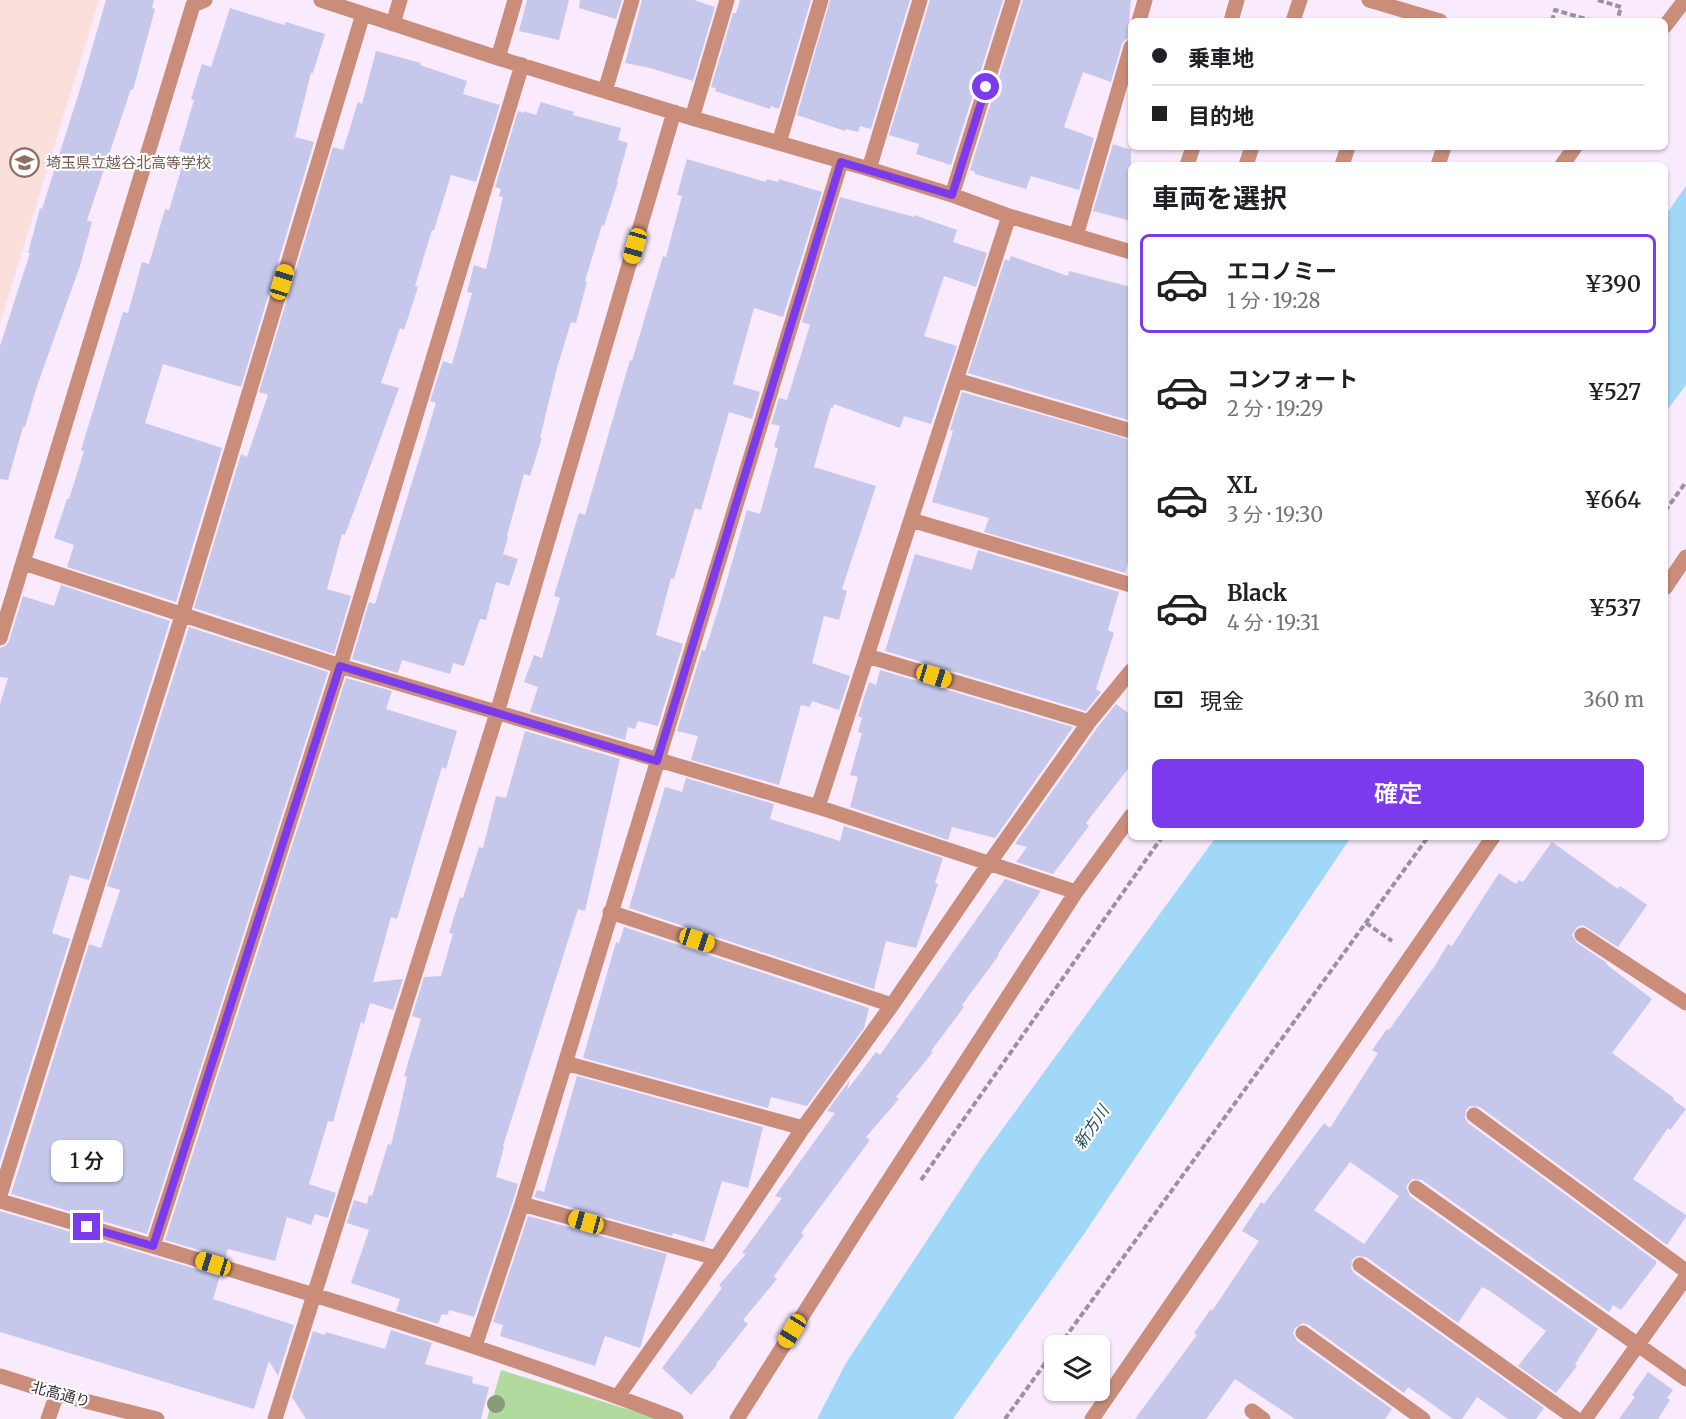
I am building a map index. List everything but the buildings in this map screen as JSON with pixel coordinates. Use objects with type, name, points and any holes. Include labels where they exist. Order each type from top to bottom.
[{"type":"street","points":[[0,638],[193,5],[205,0]]},
{"type":"street","points":[[321,0],[498,58],[692,118],[869,169],[1009,216],[1128,251]]},
{"type":"street","points":[[393,24],[400,0]]},
{"type":"street","points":[[498,58],[515,0]]},
{"type":"street","points":[[605,91],[632,0]]},
{"type":"street","points":[[692,118],[727,0]]},
{"type":"street","points":[[779,143],[821,0]]},
{"type":"street","points":[[869,169],[920,0]]},
{"type":"street","points":[[952,195],[1014,0]]},
{"type":"street","points":[[1140,18],[1145,0]]},
{"type":"street","points":[[1232,18],[1237,0]]},
{"type":"street","points":[[1294,18],[1300,0]]},
{"type":"street","points":[[1369,0],[1391,14],[1419,18]]},
{"type":"street","points":[[1668,22],[1685,0]]},
{"type":"street","points":[[0,1195],[182,616],[363,14]]},
{"type":"street","points":[[1076,236],[1128,57]]},
{"type":"street","points":[[153,1246],[340,666],[522,65]]},
{"type":"street","points":[[276,1419],[497,713],[674,112]]},
{"type":"street","points":[[475,1347],[522,1204],[841,162]]},
{"type":"street","points":[[818,807],[1009,216]]},
{"type":"street","points":[[956,380],[1128,430]]},
{"type":"street","points":[[911,520],[1128,584]]},
{"type":"street","points":[[1668,584],[1686,557]]},
{"type":"street","points":[[24,564],[340,666],[818,807],[988,865],[1076,892]]},
{"type":"street","points":[[867,656],[1089,722]]},
{"type":"street","points":[[618,1396],[716,1258],[803,1128],[892,1005],[1089,722],[1128,675]]},
{"type":"street","points":[[737,1419],[856,1229],[1076,892],[1128,820]]},
{"type":"street","points":[[1092,1419],[1492,840]]},
{"type":"street","points":[[610,912],[892,1005]]},
{"type":"street","points":[[1582,935],[1686,1004]]},
{"type":"street","points":[[565,1063],[803,1128]]},
{"type":"street","points":[[1474,1115],[1686,1271]]},
{"type":"street","points":[[1416,1188],[1686,1379]]},
{"type":"street","points":[[0,1201],[315,1294],[618,1396],[676,1419]]},
{"type":"street","points":[[522,1204],[716,1258]]},
{"type":"street","points":[[1360,1264],[1575,1419]]},
{"type":"street","points":[[1585,1419],[1686,1277]]},
{"type":"street","points":[[1304,1333],[1423,1419]]},
{"type":"street","name":"北高通り","points":[[0,1376],[57,1394],[158,1419]]},
{"type":"street","points":[[48,1419],[57,1394]]},
{"type":"path","points":[[1598,0],[1621,7],[1618,18]]},
{"type":"path","points":[[1553,18],[1555,10],[1583,18]]},
{"type":"path","points":[[1668,507],[1686,482]]},
{"type":"path","points":[[921,1181],[1160,840]]},
{"type":"path","points":[[1067,1335],[1426,840]]},
{"type":"path","points":[[1366,923],[1412,955]]},
{"type":"path","points":[[1005,1419],[1044,1365]]},
{"type":"shaded area","name":"埼玉県立越谷北高等学校","points":[[0,0],[99,0],[0,324]]},
{"type":"green space","points":[[501,1370],[659,1419],[487,1419]]},
{"type":"water","points":[[1686,186],[1686,385],[1668,409],[1668,212]]},
{"type":"water","name":"新方川","points":[[1214,840],[1349,840],[1084,1234],[953,1419],[817,1419],[846,1363],[982,1157]]},
{"type":"place","name":"埼玉県立越谷北高等学校","points":[[25,162]]},
{"type":"route","points":[[87,1227],[153,1246],[340,666],[657,761],[841,162],[952,195],[986,87]]}]
